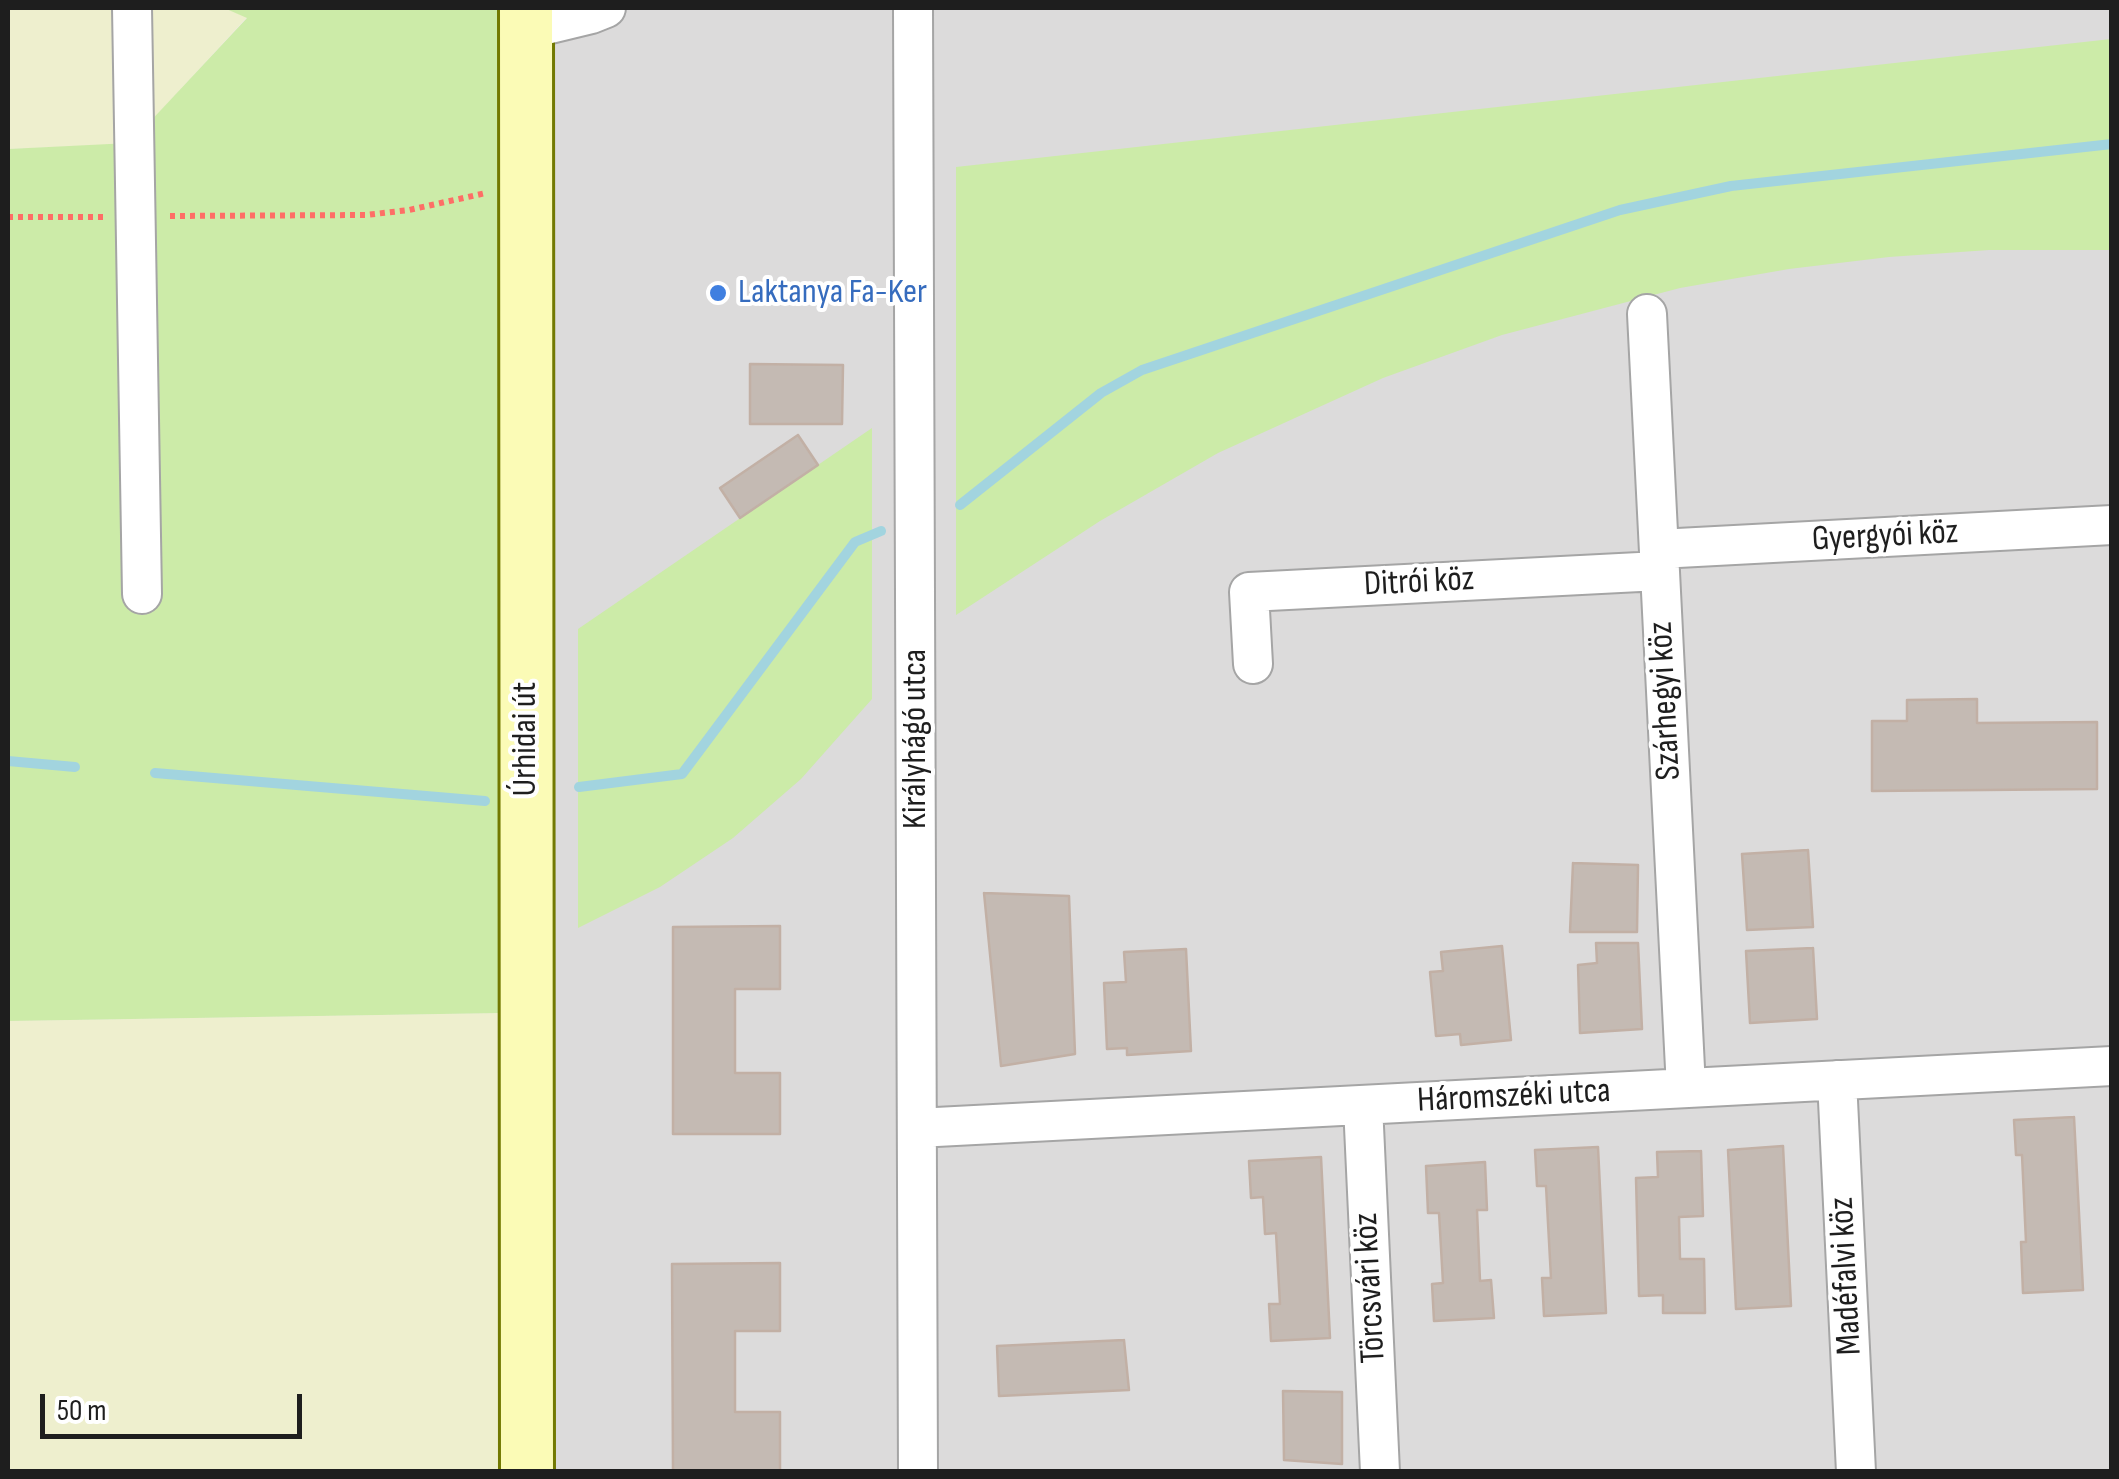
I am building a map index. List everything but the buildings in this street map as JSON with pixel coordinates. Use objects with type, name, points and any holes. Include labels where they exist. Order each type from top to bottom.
[{"type":"main road","name":"Úrhidai út","points":[[526,19],[526,1472]]},
{"type":"street","points":[[132,8],[142,594]]},
{"type":"street","points":[[526,19],[591,14],[606,8]]},
{"type":"street","name":"Királyhágó utca","points":[[913,8],[918,1472]]},
{"type":"street","name":"Szárhegyi köz","points":[[1647,314],[1686,1088]]},
{"type":"street","name":"Gyergyói köz","points":[[1659,560],[2112,525]]},
{"type":"street","name":"Ditrói köz","points":[[1253,664],[1250,592],[1659,560]]},
{"type":"street","name":"Háromszéki utca","points":[[917,1128],[2112,1066]]},
{"type":"street","name":"Madéfalvi köz","points":[[1837,1080],[1856,1472]]},
{"type":"street","name":"Törcsvári köz","points":[[1362,1105],[1380,1472]]},
{"type":"path","points":[[8,217],[366,215],[409,210],[526,184]]},
{"type":"shaded area","points":[[499,8],[2111,8],[2111,1471],[499,1471]]},
{"type":"green space","points":[[8,8],[224,8],[247,17],[130,144],[8,149]]},
{"type":"green space","points":[[224,8],[499,8],[502,1013],[8,1021],[8,149],[130,143],[247,18]]},
{"type":"green space","points":[[2111,39],[2111,250],[1989,250],[1789,269],[1680,288],[1502,335],[1383,378],[1218,453],[1100,521],[956,615],[956,167]]},
{"type":"green space","points":[[872,428],[872,699],[801,779],[733,838],[660,887],[578,928],[578,629]]},
{"type":"green space","points":[[502,1013],[499,1471],[8,1471],[8,1021]]},
{"type":"waterway","points":[[960,505],[1101,393],[1142,370],[1620,210],[1731,186],[2112,144]]},
{"type":"waterway","points":[[579,787],[682,774],[855,542],[881,531]]},
{"type":"waterway","points":[[8,761],[75,767]]},
{"type":"waterway","points":[[155,773],[485,801]]},
{"type":"place","name":"Laktanya Fa-Ker","points":[[718,293]]}]
